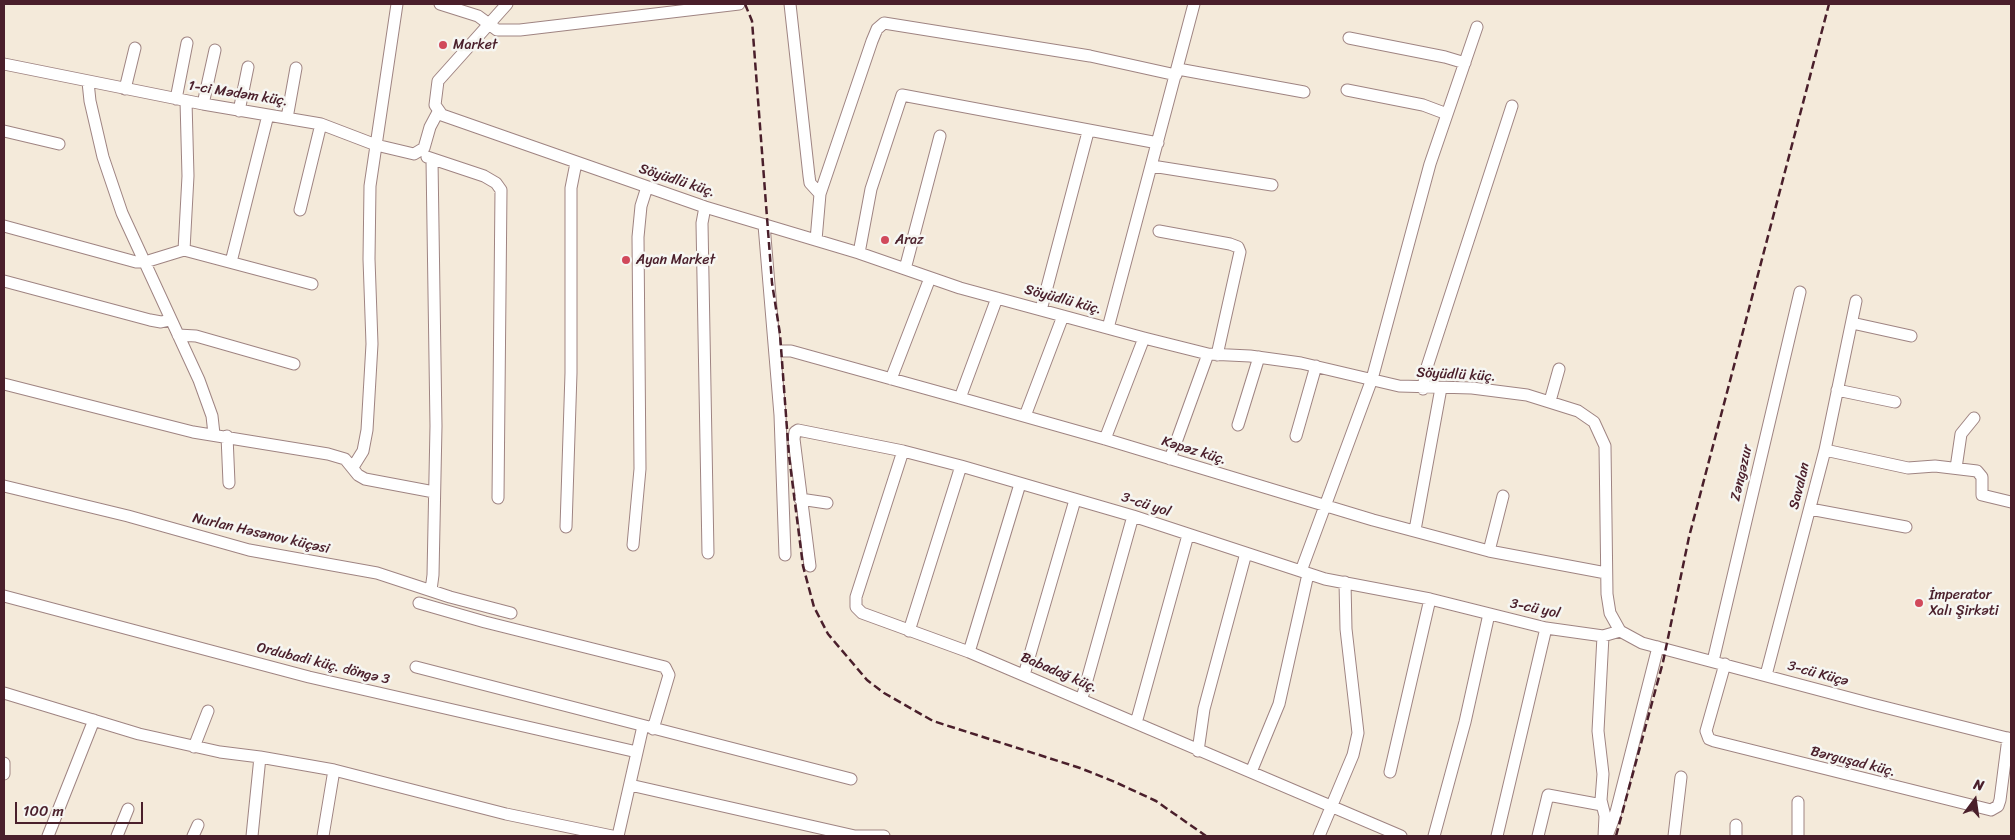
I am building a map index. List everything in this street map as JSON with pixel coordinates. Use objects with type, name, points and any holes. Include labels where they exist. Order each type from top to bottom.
[{"type":"street","points":[[353,467],[363,451],[367,430],[372,344],[369,259],[370,186],[397,4]]},
{"type":"street","points":[[440,4],[478,16],[497,30],[520,30],[739,4]]},
{"type":"street","points":[[498,498],[501,190],[496,183],[484,176],[432,160],[421,152],[438,112],[434,96],[438,81],[507,4]]},
{"type":"street","points":[[790,4],[808,176],[810,183],[820,194]]},
{"type":"street","points":[[1108,328],[1194,4]]},
{"type":"street","points":[[816,240],[820,194],[872,41],[877,28],[884,24],[1304,92]]},
{"type":"street","points":[[1251,772],[1279,704],[1305,572],[1324,505],[1372,379],[1430,164],[1477,27]]},
{"type":"street","points":[[1349,38],[1445,57],[1465,63]]},
{"type":"street","points":[[184,250],[188,176],[181,100],[187,43]]},
{"type":"street","points":[[125,89],[135,48]]},
{"type":"street","points":[[203,104],[215,50]]},
{"type":"street","name":"1-ci Mədəm küç.","points":[[4,64],[239,111],[321,124],[376,145],[404,153],[421,152]]},
{"type":"street","points":[[239,111],[248,67]]},
{"type":"street","points":[[287,118],[296,68]]},
{"type":"street","points":[[88,82],[90,101],[103,157],[122,213],[207,401],[212,416],[214,434]]},
{"type":"street","points":[[1347,90],[1424,105],[1447,114]]},
{"type":"street","points":[[859,253],[871,189],[902,95],[1158,144]]},
{"type":"street","points":[[1423,388],[1426,370],[1512,106]]},
{"type":"street","name":"Söyüdlü küç.","points":[[438,112],[450,120],[705,207],[859,253],[930,278],[997,298],[1144,338],[1213,354],[1259,357],[1316,366],[1399,386],[1500,391],[1550,401],[1587,416],[1598,428],[1605,446],[1607,605],[1620,631]]},
{"type":"street","points":[[231,262],[268,115]]},
{"type":"street","points":[[300,210],[321,124]]},
{"type":"street","points":[[4,131],[59,144]]},
{"type":"street","points":[[1041,310],[1088,132]]},
{"type":"street","points":[[905,269],[940,136]]},
{"type":"street","points":[[431,590],[434,575],[435,272],[432,160]]},
{"type":"street","points":[[566,527],[571,373],[571,188],[576,163]]},
{"type":"street","points":[[1152,166],[1272,185]]},
{"type":"street","points":[[633,545],[640,469],[638,245],[642,206],[647,188]]},
{"type":"street","points":[[705,207],[702,223],[708,553]]},
{"type":"street","points":[[764,225],[775,351],[785,555]]},
{"type":"street","points":[[4,226],[131,260],[145,262],[184,250],[312,284]]},
{"type":"street","points":[[1159,232],[1230,244],[1238,247],[1240,252],[1213,354],[1170,459]]},
{"type":"street","points":[[891,379],[930,278]]},
{"type":"street","points":[[4,281],[150,320],[162,322],[170,320]]},
{"type":"street","name":"Zəngəzur","points":[[1719,663],[1800,292]]},
{"type":"street","points":[[960,398],[997,298]]},
{"type":"street","points":[[1824,450],[1856,301]]},
{"type":"street","points":[[1025,416],[1063,316]]},
{"type":"street","points":[[1852,323],[1911,336]]},
{"type":"street","points":[[178,335],[196,336],[294,364]]},
{"type":"street","points":[[1105,438],[1144,338]]},
{"type":"street","name":"Kəpəz küç.","points":[[775,351],[791,351],[1105,438],[1324,505],[1489,550],[1606,574]]},
{"type":"street","points":[[1238,425],[1257,370],[1259,357]]},
{"type":"street","points":[[1296,436],[1316,366]]},
{"type":"street","points":[[1550,401],[1559,369]]},
{"type":"street","points":[[4,384],[193,432],[328,454],[345,459],[358,475],[365,479],[434,492]]},
{"type":"street","points":[[1415,530],[1441,388]]},
{"type":"street","points":[[1837,390],[1895,402]]},
{"type":"street","points":[[1956,468],[1960,434],[1974,418]]},
{"type":"street","name":"3-cü yol","points":[[810,566],[800,499],[794,439],[796,430],[903,451],[961,466],[1133,516],[1305,572],[1345,582],[1430,599],[1546,628],[1603,636],[1620,631]]},
{"type":"street","points":[[226,436],[229,483]]},
{"type":"street","name":"Savalan","points":[[1766,675],[1824,450],[1908,468],[1935,466],[1980,473],[1982,495],[2011,502]]},
{"type":"street","name":"Babadağ küç.","points":[[903,451],[856,597],[856,607],[862,613],[969,652],[1082,698],[1198,751],[1401,836]]},
{"type":"street","points":[[909,631],[961,466]]},
{"type":"street","points":[[969,652],[1020,484]]},
{"type":"street","name":"Nurlan Həsənov küçəsi","points":[[4,486],[128,516],[249,550],[377,573],[511,613]]},
{"type":"street","points":[[1489,550],[1503,496]]},
{"type":"street","points":[[800,499],[827,503]]},
{"type":"street","points":[[1024,675],[1076,500]]},
{"type":"street","points":[[1810,509],[1906,527]]},
{"type":"street","points":[[1082,698],[1133,516]]},
{"type":"street","points":[[1136,723],[1188,535]]},
{"type":"street","points":[[1198,751],[1204,708],[1246,553]]},
{"type":"street","points":[[1319,836],[1353,755],[1358,733],[1346,629],[1345,582]]},
{"type":"street","name":"Ordubadi küç. döngə 3","points":[[4,596],[309,677],[637,752]]},
{"type":"street","points":[[1390,772],[1430,599]]},
{"type":"street","points":[[419,603],[485,622],[665,667],[669,675],[637,752],[618,836]]},
{"type":"street","points":[[1434,836],[1463,731],[1489,614]]},
{"type":"street","points":[[1497,836],[1546,628]]},
{"type":"street","name":"3-cü Küçə","points":[[1620,631],[1633,639],[1658,647],[2010,739]]},
{"type":"street","points":[[1603,636],[1598,731],[1603,774],[1601,800],[1605,816],[1605,836]]},
{"type":"street","points":[[1605,836],[1616,812],[1658,647]]},
{"type":"street","name":"Bərguşad küç.","points":[[1719,663],[1706,731],[1709,739],[1723,744],[1991,810],[1998,806],[2000,800],[2010,739]]},
{"type":"street","points":[[416,667],[851,779]]},
{"type":"street","points":[[4,693],[139,734],[220,752],[260,756],[334,770],[506,814],[612,836]]},
{"type":"street","points":[[194,746],[208,711]]},
{"type":"street","points":[[48,836],[94,720]]},
{"type":"street","points":[[252,836],[260,756]]},
{"type":"street","points":[[4,763],[4,774]]},
{"type":"street","points":[[322,836],[334,770]]},
{"type":"street","points":[[1674,836],[1681,777]]},
{"type":"street","points":[[630,785],[855,836],[884,836]]},
{"type":"street","points":[[1538,836],[1548,794],[1602,805]]},
{"type":"street","points":[[1798,802],[1798,836]]},
{"type":"street","points":[[117,836],[128,809]]},
{"type":"street","points":[[193,836],[198,825]]},
{"type":"railway","points":[[745,4],[752,21],[772,283],[780,334],[789,456],[803,566],[814,607],[828,634],[867,680],[884,693],[933,721],[1080,768],[1115,782],[1156,801],[1206,836]]},
{"type":"railway","points":[[1616,836],[1663,662],[1689,537],[1829,4]]},
{"type":"place","name":"Market","points":[[443,45]]},
{"type":"place","name":"Araz","points":[[885,240]]},
{"type":"place","name":"Ayan Market","points":[[626,260]]},
{"type":"place","name":"İmperator Xalı Şirkəti","points":[[1919,603]]}]
